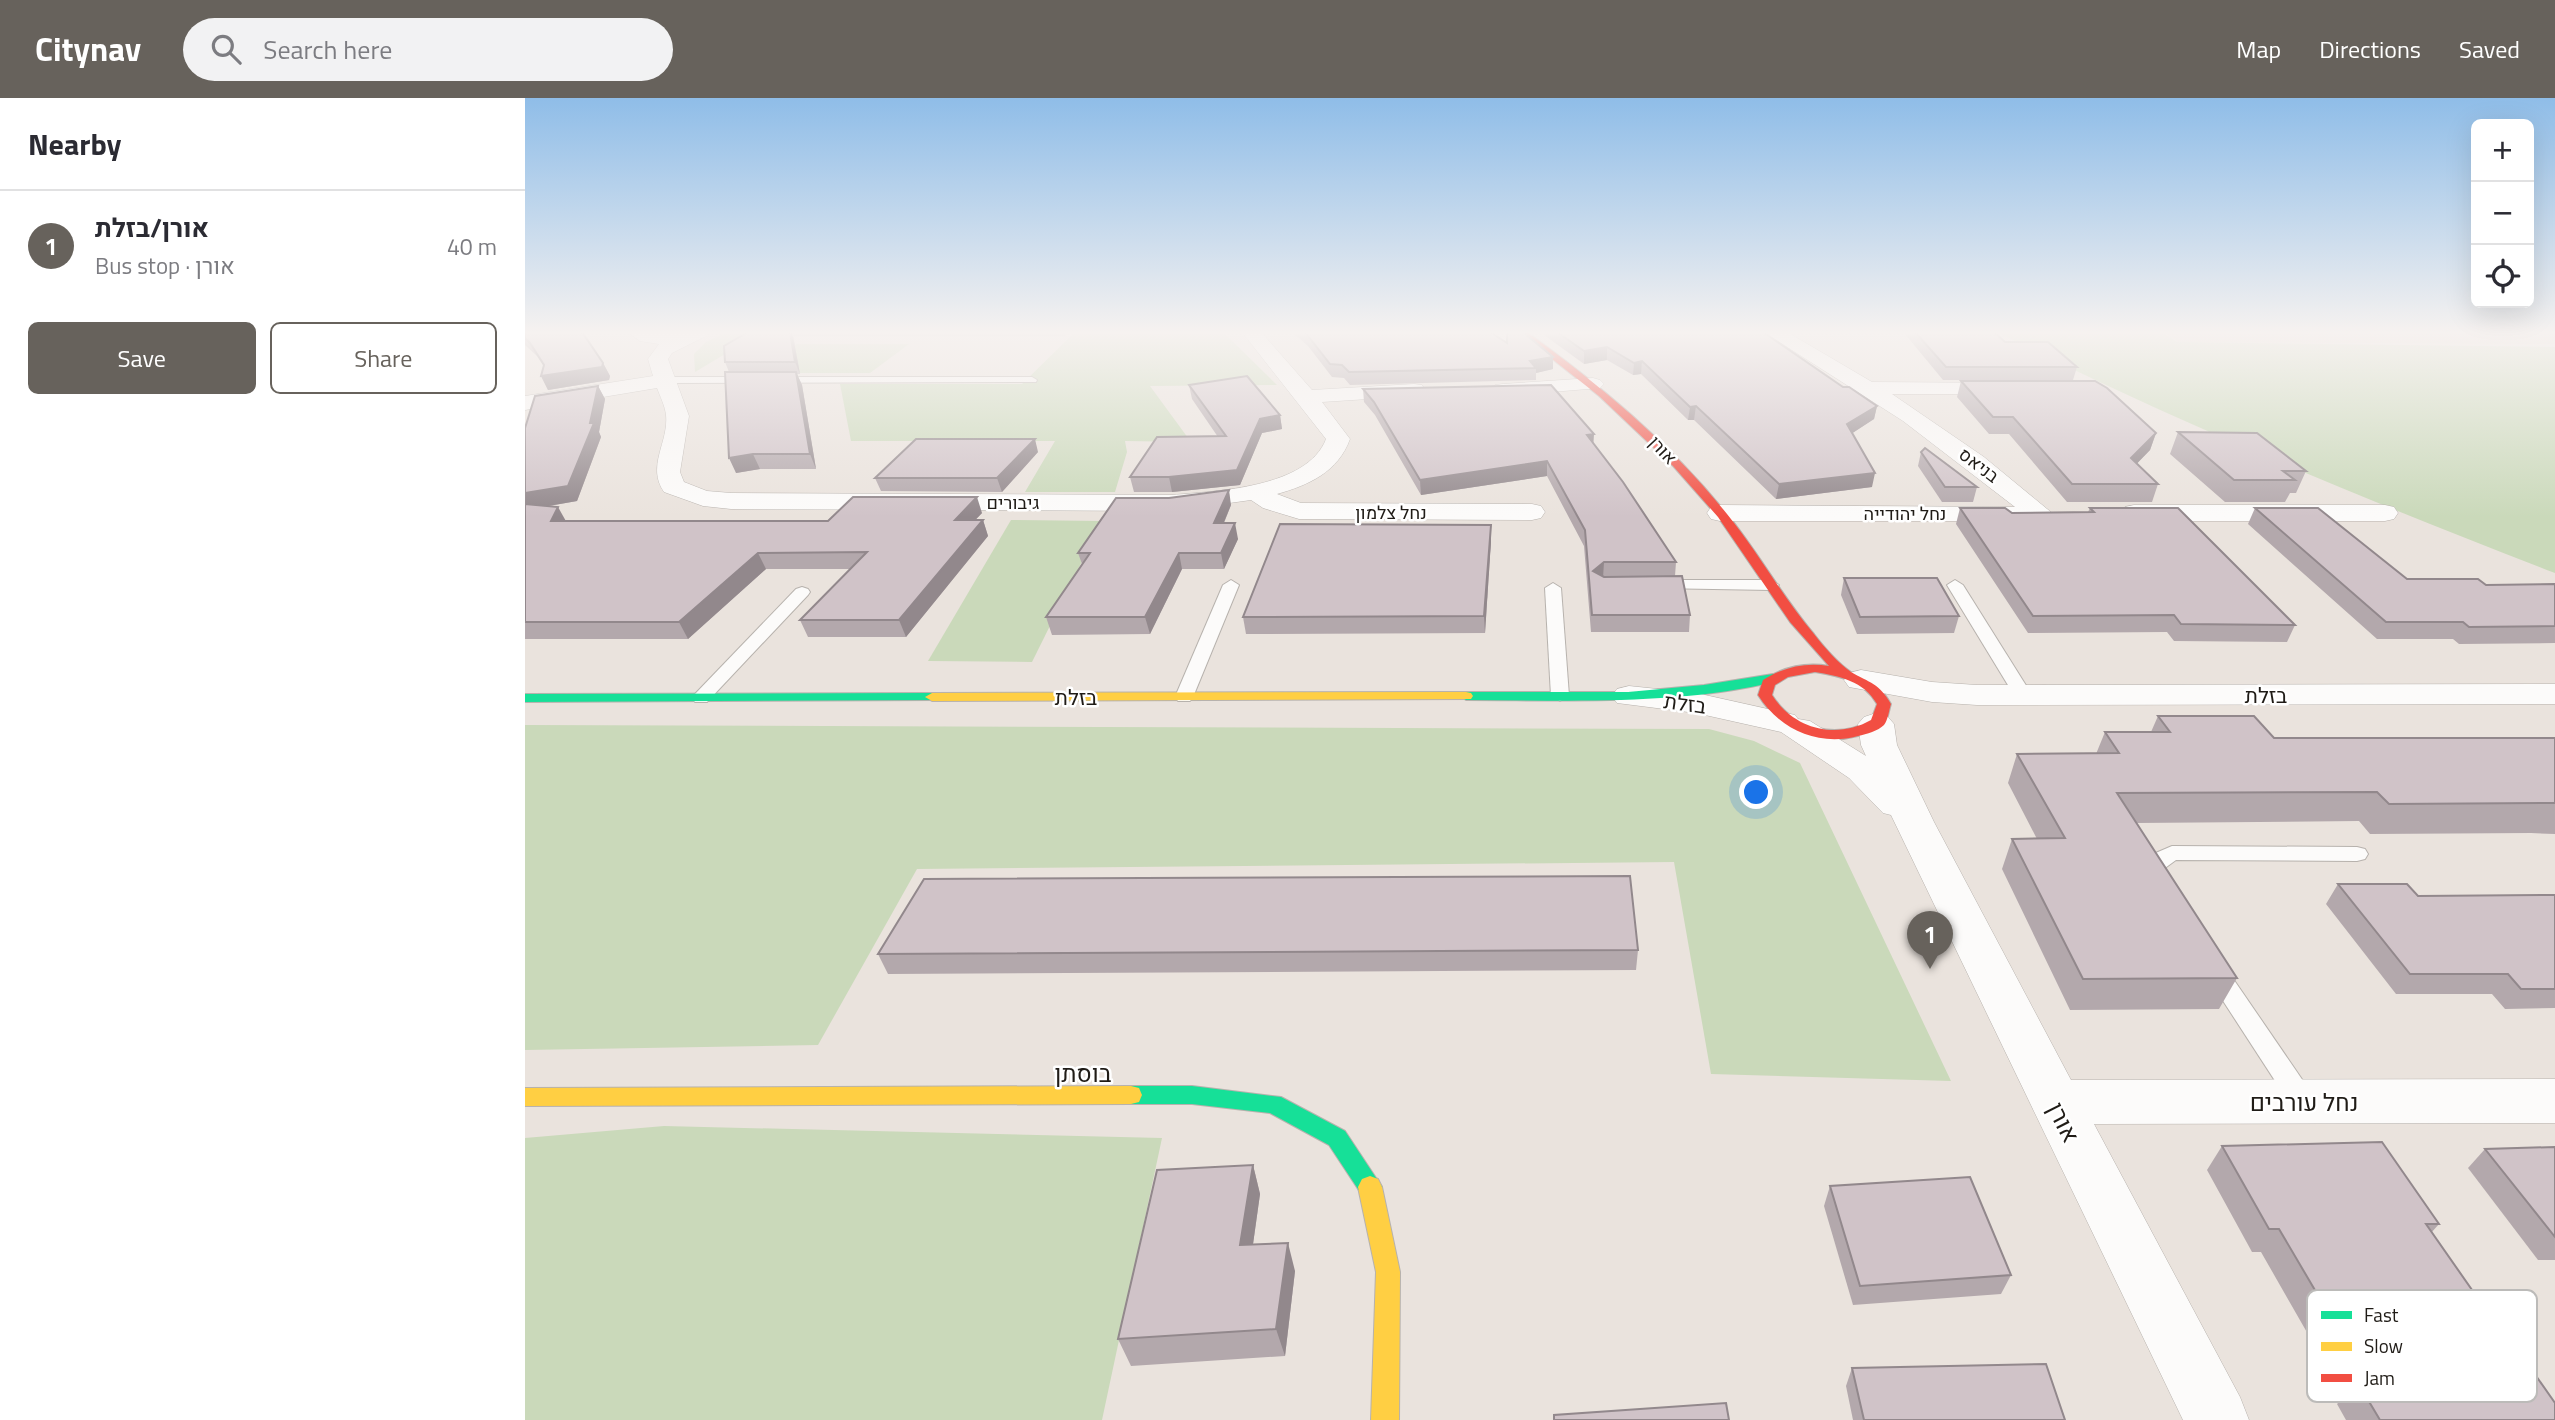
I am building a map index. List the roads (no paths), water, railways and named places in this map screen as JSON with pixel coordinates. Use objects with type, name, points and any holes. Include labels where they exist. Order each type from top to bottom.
[{"type":"street","points":[[525,403],[582,394]]},
{"type":"street","name":"גיבורים","points":[[671,394],[678,416],[668,472],[673,487],[703,498],[731,501],[1172,502],[1235,498],[1279,486],[1313,470],[1332,455],[1338,439],[1304,394]]},
{"type":"street","points":[[1307,397],[1369,394]]},
{"type":"street","name":"אורן","points":[[1603,394],[1653,440],[1720,513],[1824,656],[1879,695],[1884,705],[1879,720],[1879,745],[1890,772],[2054,1102],[2217,1420]]},
{"type":"street","name":"בניאס","points":[[1879,394],[1903,408],[1992,473],[2039,513]]},
{"type":"street","name":"נחל צלמון","points":[[1255,492],[1272,502],[1299,511],[1532,512]]},
{"type":"street","name":"נחל יהודייה","points":[[1720,513],[2067,513]]},
{"type":"street","points":[[2108,513],[2385,513]]},
{"type":"street","name":"אורן","points":[[1775,589],[1783,610],[1786,636]]},
{"type":"street","points":[[1786,655],[1779,675],[1766,685],[1763,694],[1766,704],[1790,725],[1814,733],[1849,734],[1879,720]]},
{"type":"street","name":"בזלת","points":[[525,698],[1628,696],[1705,689],[1815,668],[1932,692],[1977,695],[2555,694]]},
{"type":"street","name":"בזלת","points":[[1879,720],[1910,706],[1977,695]]},
{"type":"street","name":"בזלת","points":[[1628,696],[1696,703],[1790,725]]},
{"type":"street","name":"אורן","points":[[1790,725],[1862,770],[1914,822]]},
{"type":"street","name":"בוסתן","points":[[525,1097],[1192,1095],[1273,1104],[1337,1138],[1372,1190],[1388,1272],[1385,1420]]},
{"type":"street","name":"נחל עורבים","points":[[2054,1102],[2555,1101]]},
{"type":"lane","points":[[1184,697],[1231,585]]},
{"type":"lane","points":[[1642,585],[1775,589]]},
{"type":"lane","points":[[1955,585],[2024,695]]},
{"type":"lane","points":[[1553,588],[1560,696]]},
{"type":"lane","points":[[701,698],[802,592]]},
{"type":"lane","points":[[2166,898],[2155,880],[2154,867],[2159,860],[2172,853],[2357,854]]},
{"type":"lane","points":[[2204,954],[2302,1102]]},
{"type":"place","name":"אורן/בזלת","points":[[1930,969]]}]
